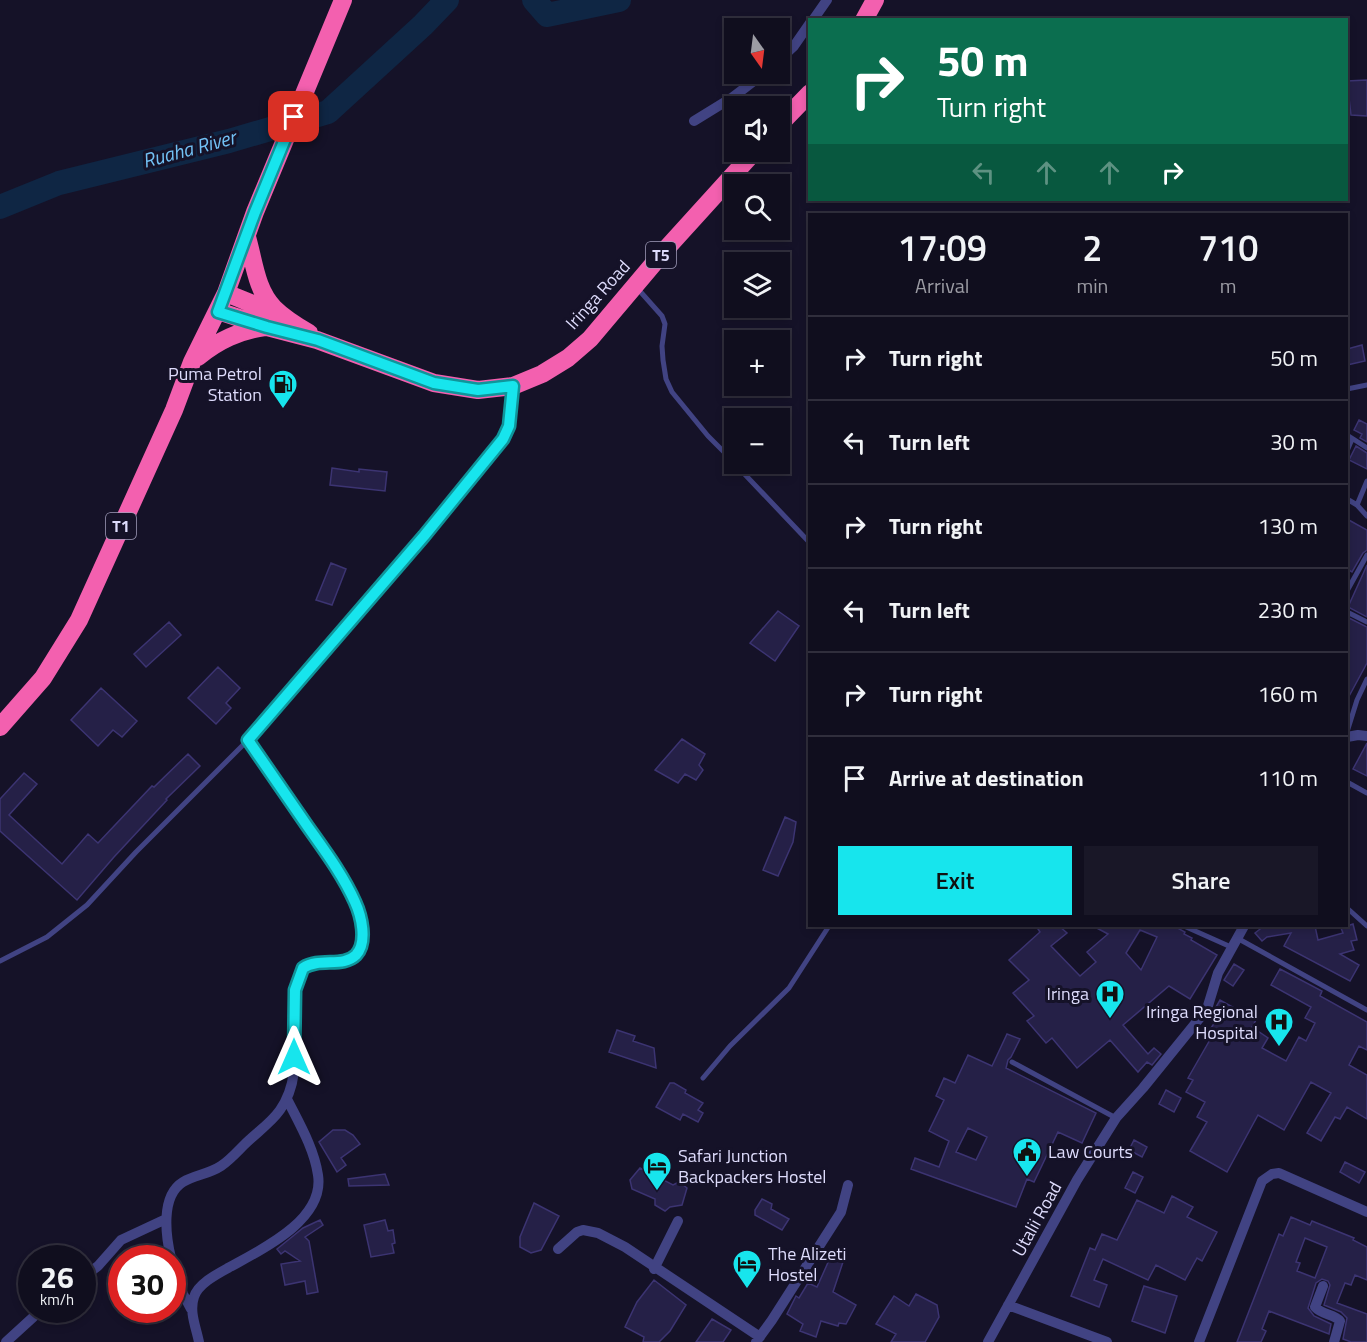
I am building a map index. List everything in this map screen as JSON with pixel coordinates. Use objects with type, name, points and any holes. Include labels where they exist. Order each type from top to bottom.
[{"type":"highway","name":"T1","points":[[0,727],[42,678],[80,620],[174,410],[192,362],[218,312],[255,212],[343,0]]},
{"type":"highway","points":[[865,18],[875,0]]},
{"type":"highway","points":[[790,114],[808,95]]},
{"type":"highway","name":"Iringa Road","points":[[513,386],[542,374],[568,358],[590,339],[745,162]]},
{"type":"highway","points":[[247,237],[253,264],[264,294],[284,317]]},
{"type":"highway","name":"T5","points":[[226,292],[284,317],[318,340]]},
{"type":"highway","name":"T5","points":[[218,312],[318,340],[434,383],[478,390],[513,386]]},
{"type":"highway","points":[[192,362],[228,337],[267,327]]},
{"type":"street","points":[[813,18],[827,0]]},
{"type":"street","points":[[790,49],[808,25]]},
{"type":"street","points":[[694,122],[750,84]]},
{"type":"street","points":[[1348,735],[1367,736]]},
{"type":"street","points":[[167,1245],[165,1236],[166,1219],[174,1192],[179,1185],[223,1165],[268,1124],[287,1099],[294,1065],[295,990],[303,968],[318,961],[348,960],[357,954],[362,938],[361,921],[355,902],[334,865],[248,740]]},
{"type":"street","name":"Utalii Road","points":[[988,1342],[1077,1180],[1116,1118],[1207,1009],[1218,973],[1243,927]]},
{"type":"street","points":[[191,1309],[194,1294],[205,1283],[285,1234],[310,1211],[318,1196],[318,1177],[307,1138],[287,1099]]},
{"type":"street","points":[[1199,1342],[1263,1181],[1272,1174],[1279,1173],[1295,1179],[1367,1212]]},
{"type":"street","points":[[558,1248],[577,1232],[583,1230],[598,1233],[711,1303],[758,1340],[841,1212],[848,1185]]},
{"type":"street","points":[[96,1268],[121,1240],[166,1219]]},
{"type":"street","points":[[654,1269],[678,1221]]},
{"type":"street","points":[[1323,1286],[1315,1307],[1318,1311],[1340,1321],[1334,1342]]},
{"type":"street","points":[[186,1300],[191,1309],[199,1342]]},
{"type":"street","points":[[1008,1305],[1107,1342]]},
{"type":"street","points":[[6,1342],[27,1323]]},
{"type":"lane","points":[[636,285],[662,316],[665,324],[663,360],[666,379],[672,392],[724,452]]},
{"type":"lane","points":[[1348,389],[1367,385]]},
{"type":"lane","points":[[0,961],[47,937],[87,905],[143,844],[248,740],[424,536],[503,439],[509,426],[513,386]]},
{"type":"lane","points":[[1350,437],[1367,448]]},
{"type":"lane","points":[[745,474],[808,541]]},
{"type":"lane","points":[[1357,505],[1367,481]]},
{"type":"lane","points":[[1348,499],[1367,516]]},
{"type":"lane","points":[[1348,589],[1367,555]]},
{"type":"lane","points":[[1348,612],[1367,621]]},
{"type":"lane","points":[[1348,732],[1367,679]]},
{"type":"lane","points":[[1348,783],[1367,793]]},
{"type":"lane","points":[[1348,909],[1367,926]]},
{"type":"lane","points":[[703,1078],[730,1046],[789,988],[828,927]]},
{"type":"lane","points":[[1187,927],[1234,942],[1365,1009],[1367,1001]]},
{"type":"lane","points":[[1012,1062],[1116,1118]]},
{"type":"building","points":[[1367,80],[1367,116],[1351,115],[1348,81]]},
{"type":"building","points":[[1362,345],[1365,361],[1348,365],[1348,349]]},
{"type":"building","points":[[1359,420],[1367,424],[1367,442],[1360,438],[1362,434],[1354,430]]},
{"type":"building","points":[[1356,446],[1367,453],[1367,469],[1349,460]]},
{"type":"building","points":[[332,468],[359,472],[359,469],[387,472],[385,491],[330,485]]},
{"type":"building","points":[[1348,520],[1367,530],[1367,550],[1352,572],[1348,570]]},
{"type":"building","points":[[331,563],[346,569],[332,605],[316,600]]},
{"type":"building","points":[[1367,565],[1367,617],[1348,607]]},
{"type":"building","points":[[778,611],[799,626],[775,661],[750,643]]},
{"type":"building","points":[[1348,618],[1367,627],[1367,663],[1348,698]]},
{"type":"building","points":[[169,622],[181,635],[146,667],[134,654]]},
{"type":"building","points":[[218,667],[240,688],[226,703],[231,708],[216,724],[188,698]]},
{"type":"building","points":[[101,688],[137,721],[122,737],[113,730],[98,746],[71,720]]},
{"type":"building","points":[[682,739],[705,754],[699,765],[703,770],[696,780],[685,774],[678,783],[655,770]]},
{"type":"building","points":[[1367,743],[1367,776],[1353,769]]},
{"type":"building","points":[[188,754],[200,766],[166,799],[77,900],[0,831],[0,799],[24,773],[37,784],[9,815],[62,864],[88,834],[98,843],[152,786],[154,787]]},
{"type":"building","points":[[785,817],[796,822],[793,842],[778,876],[763,870]]},
{"type":"building","points":[[1353,924],[1357,940],[1351,941],[1354,950],[1340,954],[1359,965],[1350,981],[1284,946],[1291,933],[1267,937],[1262,941],[1255,933],[1263,927],[1315,927],[1318,940],[1343,933],[1341,928]]},
{"type":"building","points":[[1037,927],[1060,927],[1067,933],[1051,946],[1080,976],[1096,962],[1087,952],[1108,934],[1095,927],[1176,927],[1185,932],[1184,934],[1192,938],[1191,940],[1217,955],[1190,999],[1169,986],[1123,1025],[1148,1054],[1154,1048],[1161,1054],[1152,1065],[1147,1062],[1138,1072],[1110,1040],[1077,1068],[1052,1038],[1046,1043],[1027,1021],[1034,1016],[1013,993],[1029,980],[1009,960],[1040,932]],"holes":[[[1140,930],[1157,937],[1141,970],[1126,953]]]},
{"type":"building","points":[[1234,964],[1244,970],[1233,986],[1224,980]]},
{"type":"building","points":[[1280,969],[1322,991],[1320,996],[1367,1022],[1367,1050],[1359,1046],[1349,1065],[1367,1075],[1367,1119],[1347,1107],[1340,1119],[1335,1117],[1321,1141],[1307,1133],[1331,1093],[1311,1082],[1284,1130],[1258,1115],[1227,1172],[1190,1151],[1207,1122],[1197,1117],[1205,1102],[1186,1092],[1193,1080],[1188,1078],[1215,1031],[1211,1028],[1215,1022],[1209,1019],[1220,1000],[1256,1020],[1252,1027],[1268,1038],[1262,1048],[1286,1061],[1299,1037],[1306,1041],[1315,1023],[1305,1018],[1311,1007],[1271,985]]},
{"type":"building","points":[[617,1030],[635,1036],[633,1041],[654,1048],[656,1068],[609,1052]]},
{"type":"building","points":[[1007,1034],[1020,1039],[1006,1068],[1096,1113],[1082,1143],[1058,1132],[1034,1182],[1027,1179],[1016,1207],[911,1169],[915,1158],[939,1167],[949,1141],[929,1131],[944,1100],[936,1096],[944,1078],[955,1083],[968,1055],[992,1066]],"holes":[[[968,1128],[987,1137],[976,1160],[956,1152]]]},
{"type":"building","points":[[670,1083],[686,1090],[685,1093],[703,1103],[698,1110],[703,1113],[698,1122],[683,1114],[680,1120],[656,1107]]},
{"type":"building","points":[[1166,1090],[1181,1098],[1174,1112],[1159,1104]]},
{"type":"building","points":[[333,1130],[345,1130],[353,1135],[360,1144],[341,1158],[346,1165],[337,1172],[319,1142]]},
{"type":"building","points":[[1134,1140],[1147,1147],[1142,1157],[1129,1150]]},
{"type":"building","points":[[1345,1162],[1365,1172],[1359,1183],[1340,1172]]},
{"type":"building","points":[[640,1168],[673,1185],[679,1182],[687,1188],[682,1205],[670,1207],[665,1211],[655,1205],[655,1199],[632,1189],[630,1180]]},
{"type":"building","points":[[1133,1172],[1143,1177],[1135,1193],[1125,1188]]},
{"type":"building","points":[[385,1174],[389,1185],[349,1186],[348,1179]]},
{"type":"building","points":[[1172,1196],[1193,1207],[1187,1217],[1217,1232],[1202,1261],[1197,1258],[1185,1280],[1156,1265],[1148,1280],[1103,1259],[1094,1280],[1107,1285],[1099,1307],[1071,1296],[1090,1248],[1095,1250],[1102,1234],[1117,1240],[1137,1200],[1164,1213]]},
{"type":"building","points":[[762,1199],[772,1204],[771,1209],[789,1219],[782,1230],[755,1215],[755,1210]]},
{"type":"building","points":[[534,1203],[559,1216],[541,1250],[531,1253],[520,1247],[520,1237]]},
{"type":"building","points":[[1291,1217],[1310,1225],[1312,1221],[1354,1238],[1353,1240],[1367,1247],[1367,1280],[1355,1275],[1351,1285],[1345,1283],[1337,1303],[1367,1314],[1367,1342],[1351,1342],[1343,1339],[1347,1318],[1341,1312],[1324,1305],[1330,1285],[1328,1281],[1322,1279],[1316,1283],[1308,1308],[1314,1316],[1331,1324],[1329,1334],[1269,1311],[1262,1329],[1266,1331],[1261,1342],[1237,1342],[1279,1234],[1283,1236]],"holes":[[[1305,1238],[1327,1247],[1315,1278],[1297,1271],[1300,1263],[1296,1262]]]},
{"type":"building","points":[[320,1220],[323,1225],[305,1237],[309,1241],[318,1292],[307,1294],[305,1281],[285,1285],[281,1264],[300,1261],[285,1251],[281,1254],[277,1249],[303,1228]]},
{"type":"building","points":[[385,1220],[388,1231],[393,1230],[394,1253],[371,1257],[364,1225]]},
{"type":"building","points":[[835,1255],[844,1259],[833,1292],[856,1305],[846,1324],[839,1323],[838,1326],[821,1321],[816,1337],[800,1331],[803,1324],[787,1314],[796,1296],[799,1298],[808,1283],[817,1287],[830,1258],[832,1259]]},
{"type":"building","points":[[654,1280],[686,1305],[670,1331],[659,1342],[643,1342],[644,1337],[625,1327],[637,1302]]},
{"type":"building","points":[[1144,1286],[1177,1296],[1165,1333],[1132,1321]]},
{"type":"building","points":[[916,1294],[937,1305],[939,1317],[925,1342],[891,1342],[896,1334],[876,1324],[894,1296],[909,1306]]},
{"type":"building","points":[[712,1319],[731,1330],[723,1342],[696,1342]]},
{"type":"waterway","name":"Ruaha River","points":[[0,207],[59,183],[229,141],[328,112],[447,0]]},
{"type":"waterway","name":"Ruaha River","points":[[534,0],[547,15],[619,0]]},
{"type":"place","name":"Puma Petrol Station","points":[[283,410]]},
{"type":"place","name":"Iringa","points":[[1110,1020]]},
{"type":"place","name":"Iringa Regional Hospital","points":[[1279,1048]]},
{"type":"place","name":"Law Courts","points":[[1027,1178]]},
{"type":"place","name":"Safari Junction Backpackers Hostel","points":[[657,1192]]},
{"type":"place","name":"The Alizeti Hostel","points":[[747,1290]]},
{"type":"route","points":[[294,117],[255,212],[218,312],[318,340],[434,383],[478,390],[513,386],[509,426],[503,439],[424,536],[248,740],[334,865],[355,902],[361,921],[362,938],[357,954],[348,960],[318,961],[310,964],[303,968],[298,978],[295,990],[294,1057]]}]
